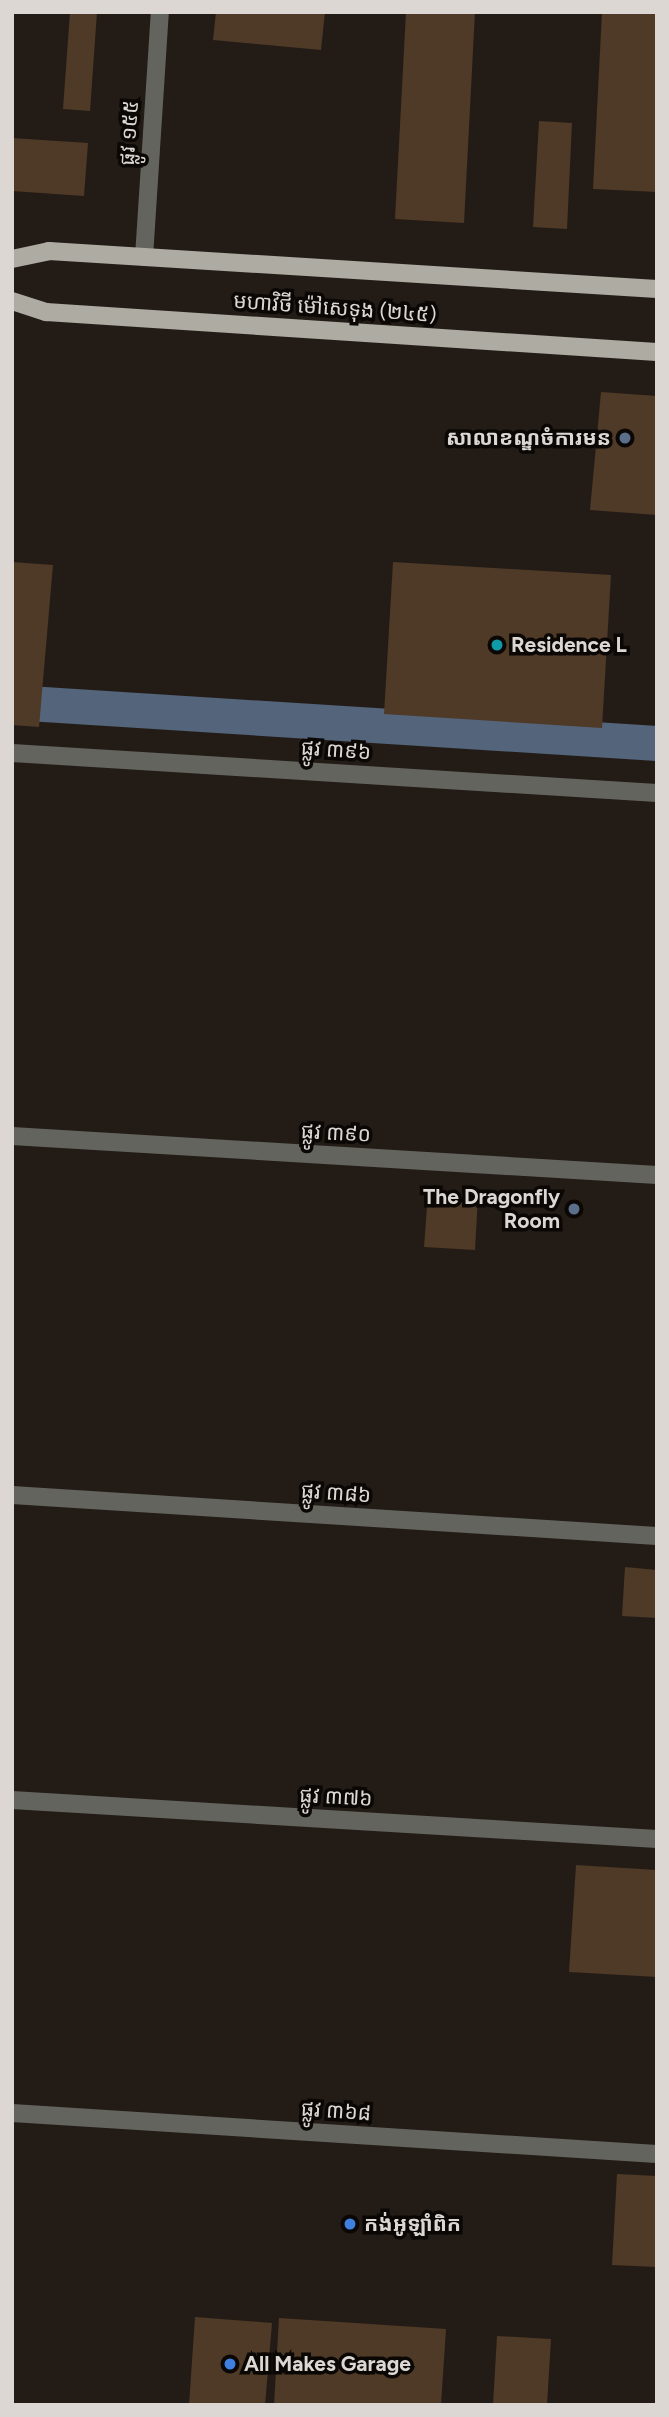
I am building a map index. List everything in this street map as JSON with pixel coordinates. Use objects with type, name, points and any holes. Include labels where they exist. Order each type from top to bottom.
[{"type":"main road","name":"មហាវិថី ម៉ៅសេទុង (២៤៥)","points":[[12,259],[49,251],[657,289]]},
{"type":"main road","name":"មហាវិថី ម៉ៅសេទុង (២៤៥)","points":[[12,301],[46,312],[657,352]]},
{"type":"street","name":"ផ្លូវ ១៥៥","points":[[144,257],[160,12]]},
{"type":"street","name":"ផ្លូវ ៣៩៦","points":[[12,752],[657,793]]},
{"type":"street","name":"ផ្លូវ ៣៩០","points":[[12,1136],[657,1175]]},
{"type":"street","name":"ផ្លូវ ៣៨៦","points":[[12,1495],[657,1536]]},
{"type":"street","name":"ផ្លូវ ៣៧៦","points":[[12,1800],[657,1839]]},
{"type":"street","name":"ផ្លូវ ៣៦៨","points":[[12,2113],[657,2154]]},
{"type":"building","points":[[70,12],[97,12],[90,111],[63,109]]},
{"type":"building","points":[[216,12],[325,12],[321,50],[213,40]]},
{"type":"building","points":[[406,12],[475,12],[464,223],[395,219]]},
{"type":"building","points":[[602,12],[657,12],[657,192],[593,189]]},
{"type":"building","points":[[539,121],[572,123],[567,229],[533,227]]},
{"type":"building","points":[[12,138],[88,143],[84,196],[12,191]]},
{"type":"building","points":[[601,392],[657,396],[657,515],[590,510]]},
{"type":"building","points":[[12,562],[53,565],[39,727],[12,725]]},
{"type":"building","name":"Residence L","points":[[393,562],[611,575],[602,728],[384,714]]},
{"type":"building","points":[[428,1193],[478,1197],[475,1250],[424,1247]]},
{"type":"building","points":[[625,1567],[657,1570],[657,1618],[622,1616]]},
{"type":"building","points":[[576,1865],[657,1870],[657,1977],[569,1972]]},
{"type":"building","points":[[617,2174],[657,2176],[657,2267],[612,2265]]},
{"type":"building","name":"All Makes Garage","points":[[195,2317],[272,2323],[265,2405],[189,2405]]},
{"type":"building","points":[[279,2318],[446,2329],[441,2405],[274,2405]]},
{"type":"building","points":[[497,2336],[551,2339],[547,2405],[493,2405]]},
{"type":"waterway","points":[[12,702],[657,743]]},
{"type":"place","name":"សាលាខណ្ឌចំការមន","points":[[625,438]]},
{"type":"place","name":"Residence L","points":[[497,645]]},
{"type":"place","name":"The Dragonfly Room","points":[[574,1209]]},
{"type":"place","name":"កង់អូឡាំពិក","points":[[350,2224]]},
{"type":"place","name":"All Makes Garage","points":[[230,2364]]}]
